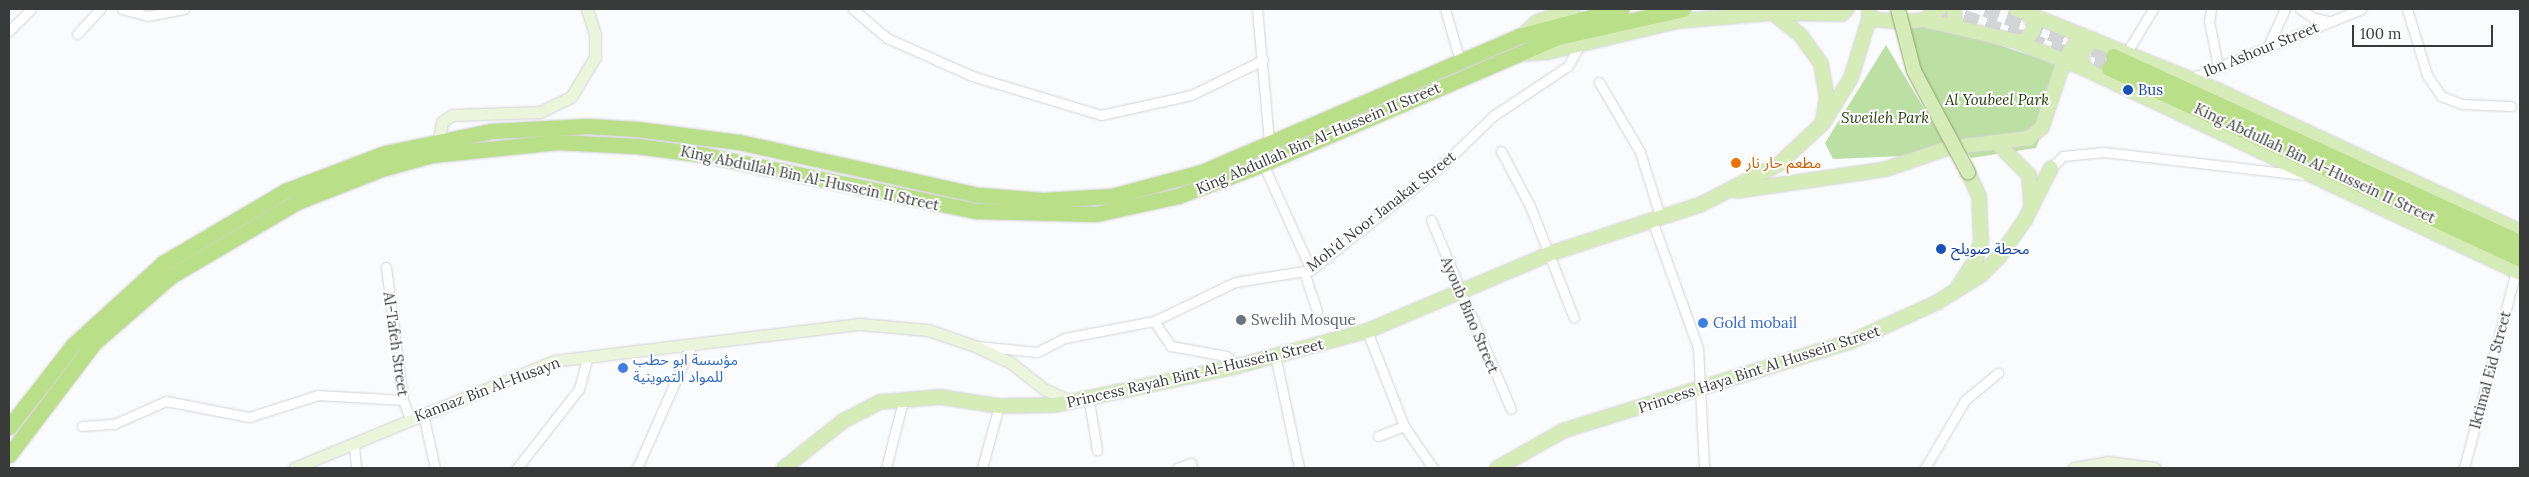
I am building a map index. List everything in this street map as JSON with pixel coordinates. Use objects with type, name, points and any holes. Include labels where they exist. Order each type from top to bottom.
[{"type":"highway","name":"King Abdullah Bin Al-Hussein II Street","points":[[9,427],[46,377],[108,308],[194,242],[285,191],[335,170],[439,139],[567,126],[673,132],[860,167],[959,192],[1066,200],[1159,186],[1522,36],[1621,9]]},
{"type":"highway","name":"King Abdullah Bin Al-Hussein II Street","points":[[9,454],[94,343],[171,276],[297,202],[381,169],[432,155],[556,142],[636,146],[705,155],[976,211],[1059,216],[1154,202],[1263,164],[1519,54],[1591,26],[1683,9]]},
{"type":"highway","name":"King Abdullah Bin Al-Hussein II Street","points":[[2116,59],[2520,242]]},
{"type":"highway","name":"King Abdullah Bin Al-Hussein II Street","points":[[2116,59],[2519,268]]},
{"type":"main road","points":[[1522,36],[1537,22],[1573,9]]},
{"type":"main road","points":[[1519,54],[1548,52],[1582,42],[1678,21],[1773,13],[1842,14],[1847,9]]},
{"type":"main road","points":[[1898,9],[1914,71],[1979,196],[1981,241],[1976,259],[1953,293]]},
{"type":"main road","points":[[1924,20],[1939,9]]},
{"type":"main road","points":[[1954,9],[1955,24]]},
{"type":"main road","points":[[2015,42],[2024,41],[2033,31],[2035,24],[2021,10]]},
{"type":"main road","points":[[2021,10],[2087,37],[2116,59],[2189,79],[2520,231]]},
{"type":"main road","points":[[1773,13],[1801,36],[1821,64],[1827,97],[1823,123]]},
{"type":"main road","points":[[1869,14],[1955,24],[2015,42],[2085,69],[2312,176],[2519,268]]},
{"type":"main road","name":"Princess Rayah Bint Al-Hussein Street","points":[[784,468],[855,413],[904,397],[999,406],[1074,403],[1238,366],[1367,331],[1549,254],[1657,221],[1726,193],[1778,164],[1823,123],[1851,78],[1869,14]]},
{"type":"main road","points":[[1726,193],[1899,166],[1948,148],[1998,144],[2029,138],[2042,128],[2064,61],[2087,37]]},
{"type":"main road","points":[[2085,69],[2081,54],[2087,37]]},
{"type":"main road","points":[[1998,144],[2029,175],[2031,209]]},
{"type":"main road","name":"Princess Haya Bint Al Hussein Street","points":[[1497,468],[1522,450],[1565,430],[1703,385],[1875,334],[1953,293],[1989,268],[2031,209],[2052,168]]},
{"type":"street","points":[[9,31],[31,9]]},
{"type":"street","points":[[77,34],[100,9]]},
{"type":"street","points":[[122,9],[148,16],[184,9]]},
{"type":"street","points":[[439,139],[442,122],[452,115],[540,112],[571,97],[595,57],[595,34],[586,9]]},
{"type":"street","points":[[853,9],[887,38],[980,79],[1101,115],[1192,95],[1263,60]]},
{"type":"street","points":[[1257,9],[1269,142]]},
{"type":"street","points":[[1445,9],[1460,61]]},
{"type":"street","points":[[2116,59],[2153,9]]},
{"type":"street","points":[[2211,9],[2208,21],[2218,66]]},
{"type":"street","points":[[2268,46],[2285,9]]},
{"type":"street","points":[[2300,9],[2314,18],[2330,21]]},
{"type":"street","name":"Ibn Ashour Street","points":[[2189,79],[2362,9]]},
{"type":"street","points":[[2407,9],[2427,75],[2441,96],[2462,104],[2511,106]]},
{"type":"street","name":"Moh'd Noor Janakat Street","points":[[974,346],[1037,352],[1065,338],[1154,321],[1224,285],[1308,271],[1438,169],[1493,116],[1568,66],[1582,42]]},
{"type":"street","points":[[1599,82],[1640,152],[1657,221],[1698,348],[1703,385],[1704,468]]},
{"type":"street","points":[[1501,152],[1549,254],[1574,318]]},
{"type":"street","points":[[2052,168],[2063,156],[2104,152],[2312,176]]},
{"type":"street","points":[[1263,164],[1308,271],[1317,312]]},
{"type":"street","name":"Ayoub Bino Street","points":[[1431,220],[1511,409]]},
{"type":"street","name":"Al-Tafeh Street","points":[[386,267],[403,400],[410,419]]},
{"type":"street","name":"Iktimal Eid Street","points":[[2464,468],[2519,268]]},
{"type":"street","points":[[1154,321],[1172,347],[1226,356],[1238,366]]},
{"type":"street","name":"Kannaz Bin Al-Husayn","points":[[294,468],[354,445],[410,419],[545,364],[588,356],[691,346],[871,323],[928,330],[974,346],[1011,363],[1035,382],[1074,403]]},
{"type":"street","points":[[1367,331],[1404,426],[1433,468]]},
{"type":"street","points":[[638,468],[691,346]]},
{"type":"street","points":[[1275,355],[1299,468]]},
{"type":"street","points":[[517,468],[580,388],[588,356]]},
{"type":"street","points":[[1925,468],[1965,400],[1998,372]]},
{"type":"street","points":[[1035,382],[1035,406]]},
{"type":"street","points":[[82,426],[114,424],[166,401],[249,417],[318,395],[403,400]]},
{"type":"street","points":[[886,468],[904,397]]},
{"type":"street","points":[[1088,401],[1097,450]]},
{"type":"street","points":[[982,468],[999,406]]},
{"type":"street","points":[[423,414],[435,468]]},
{"type":"street","points":[[1378,436],[1404,426]]},
{"type":"street","points":[[354,445],[356,468]]},
{"type":"street","points":[[2074,468],[2107,462],[2155,468]]},
{"type":"street","points":[[1177,468],[1192,465]]},
{"type":"green space","name":"Al Youbeel Park","points":[[1939,25],[2056,64],[2063,72],[2036,148],[1971,158],[1929,91],[1912,51],[1908,28]]},
{"type":"green space","name":"Sweileh Park","points":[[1886,45],[1951,154],[1833,159],[1825,143]]},
{"type":"tunnel","points":[[1942,9],[2109,68]]},
{"type":"tunnel","points":[[1985,9],[2113,56]]},
{"type":"place","name":"Bus","points":[[2128,90]]},
{"type":"place","name":"مطعم حار نار","points":[[1736,163]]},
{"type":"place","name":"محطة صويلح","points":[[1941,249]]},
{"type":"place","name":"Swelih Mosque","points":[[1241,320]]},
{"type":"place","name":"Gold mobail","points":[[1703,323]]},
{"type":"place","name":"مؤسسة ابو حطب للمواد التموينية","points":[[623,368]]}]
